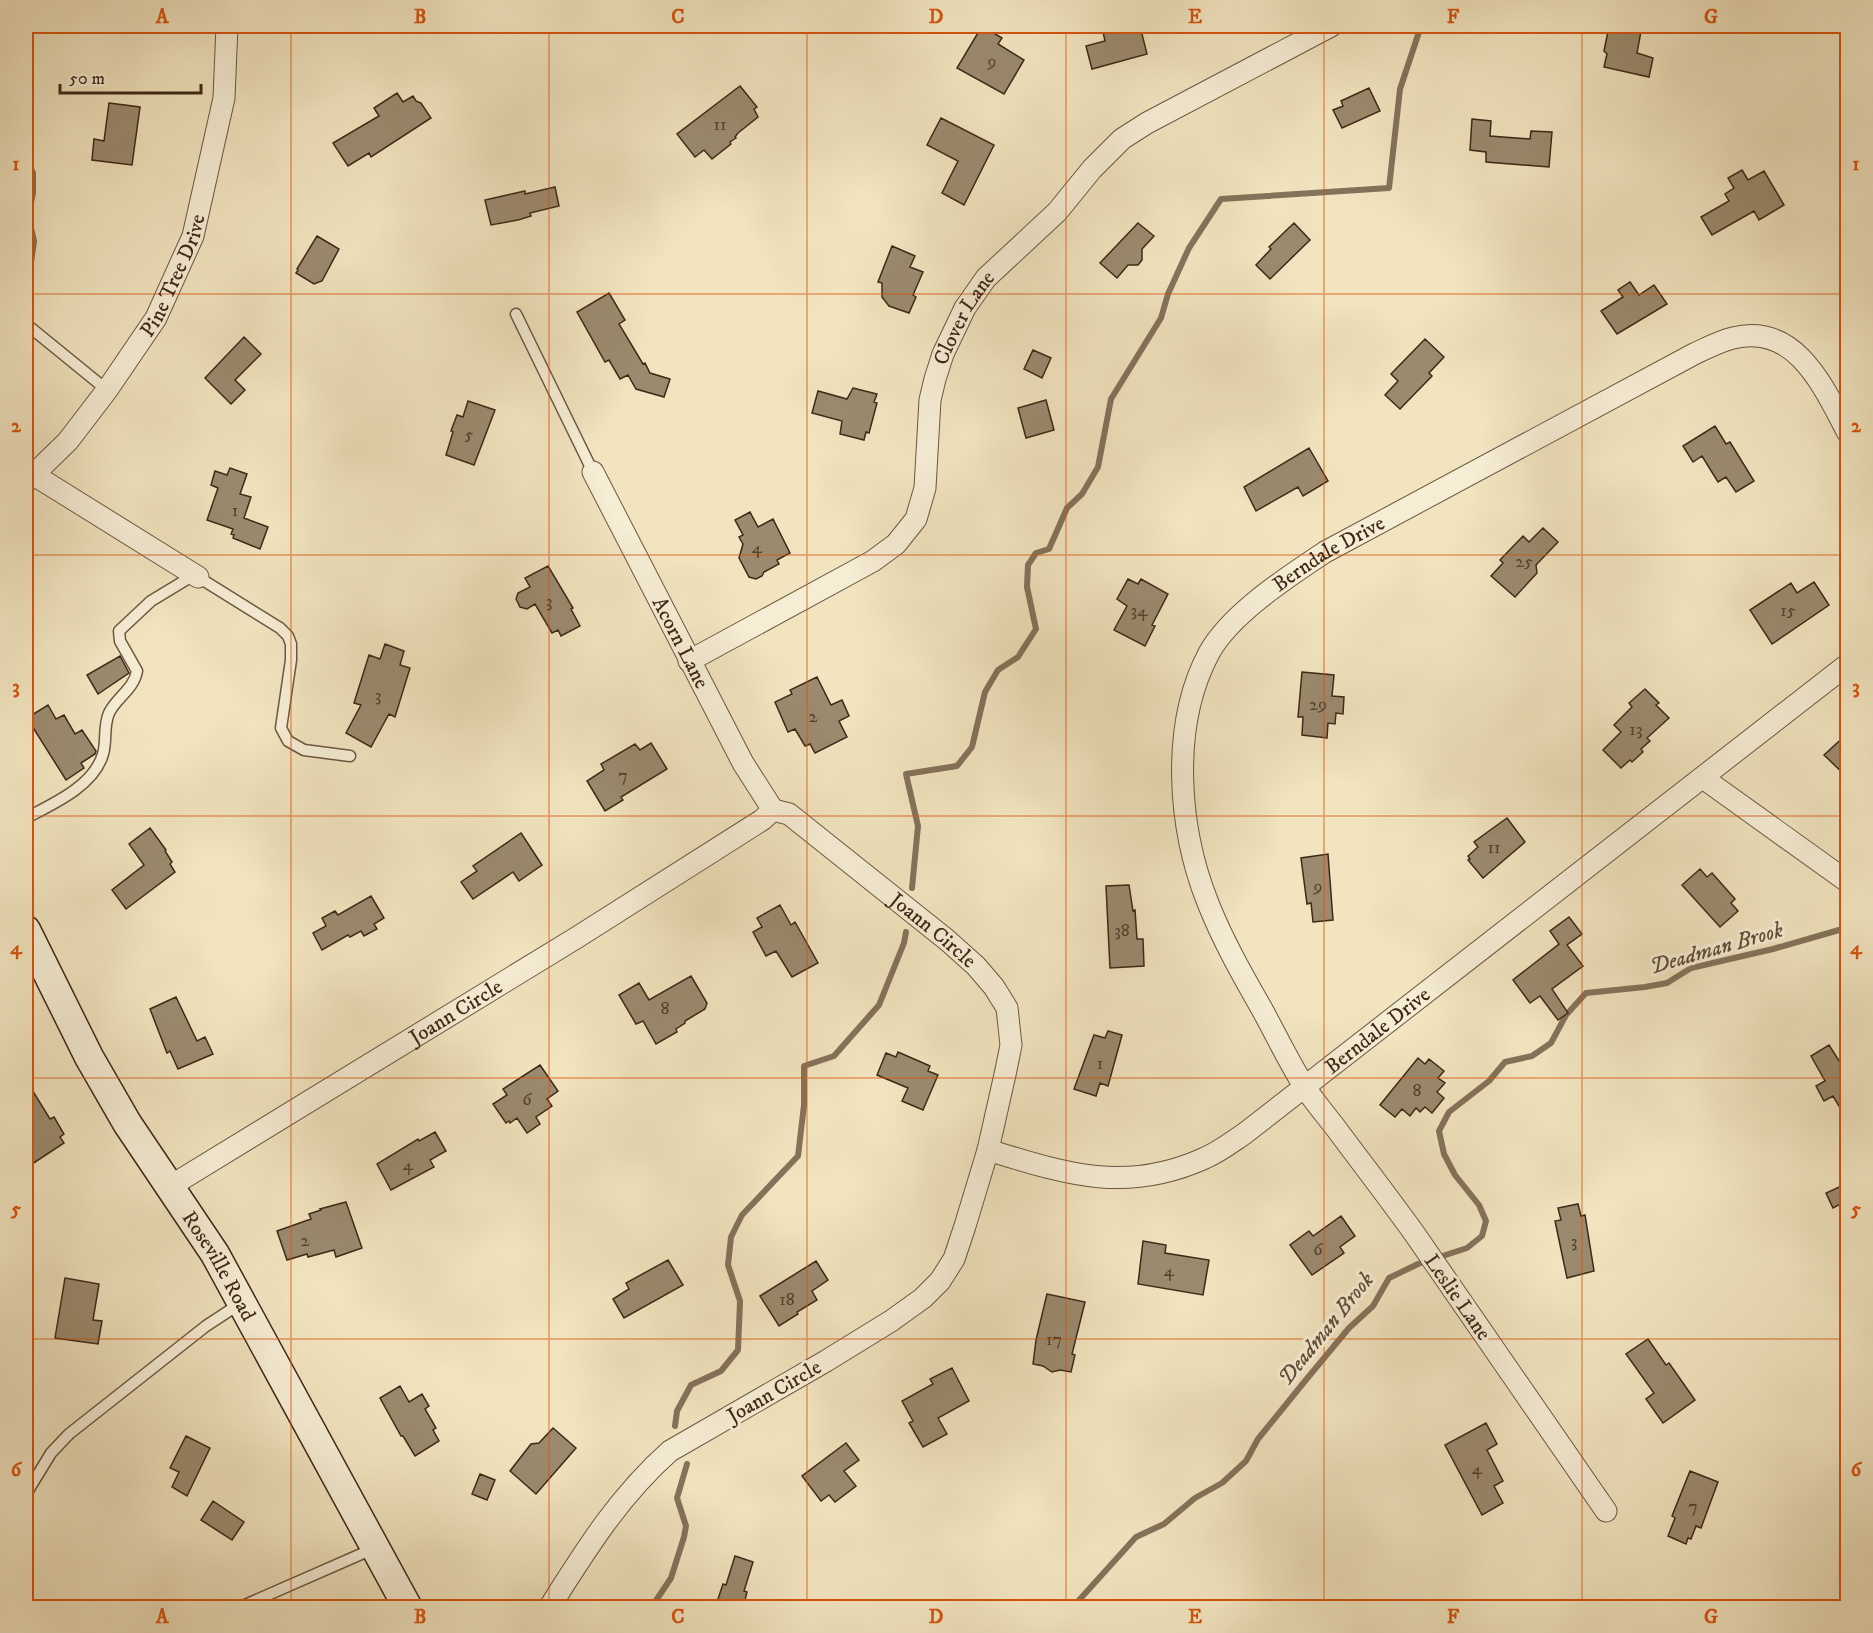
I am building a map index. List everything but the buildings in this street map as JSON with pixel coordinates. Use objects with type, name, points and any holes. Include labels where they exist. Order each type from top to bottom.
[{"type":"street","name":"Pine Tree Drive","points":[[30,478],[68,441],[107,390],[156,318],[193,236],[224,98],[227,26]]},
{"type":"street","name":"Clover Lane","points":[[689,661],[873,561],[896,544],[916,519],[925,488],[930,400],[943,354],[965,308],[986,278],[1057,212],[1107,154],[1122,140],[1147,123],[1331,26]]},
{"type":"street","name":"Berndale Drive","points":[[1304,1086],[1232,954],[1208,902],[1187,822],[1183,780],[1188,709],[1210,652],[1231,625],[1267,592],[1325,552],[1694,354],[1734,338],[1749,335],[1767,338],[1782,342],[1798,354],[1808,365],[1848,433]]},
{"type":"street","name":"Acorn Lane","points":[[593,472],[743,763],[773,810]]},
{"type":"street","points":[[30,478],[198,577]]},
{"type":"street","name":"Berndale Drive","points":[[988,1150],[1072,1174],[1105,1178],[1142,1177],[1176,1170],[1208,1157],[1244,1134],[1848,664]]},
{"type":"street","points":[[1702,778],[1848,882]]},
{"type":"street","name":"Joann Circle","points":[[169,1187],[576,938],[762,820],[773,810],[789,814],[947,940],[976,966],[994,987],[1007,1008],[1011,1045],[988,1150],[954,1259],[940,1281],[923,1298],[891,1321],[670,1451],[651,1467],[617,1506],[549,1608]]},
{"type":"street","name":"Roseville Road","points":[[26,930],[33,962],[128,1123],[215,1254],[408,1608]]},
{"type":"street","name":"Leslie Lane","points":[[1304,1086],[1424,1248],[1606,1511]]},
{"type":"lane","points":[[516,314],[593,472]]},
{"type":"lane","points":[[26,324],[107,390]]},
{"type":"lane","points":[[26,818],[79,787],[101,760],[107,717],[112,707],[133,683],[137,672],[120,641],[119,631],[151,601],[189,578],[198,577],[280,628],[288,636],[291,644],[291,660],[280,728],[288,741],[304,750],[350,756]]},
{"type":"lane","points":[[26,1494],[51,1453],[69,1434],[206,1326],[242,1302]]},
{"type":"lane","points":[[238,1608],[376,1548]]},
{"type":"waterway","points":[[912,888],[918,826],[906,774],[957,766],[972,747],[985,692],[998,670],[1018,657],[1036,629],[1027,587],[1028,565],[1036,553],[1049,549],[1067,508],[1082,494],[1098,467],[1111,399],[1161,318],[1168,294],[1189,248],[1221,199],[1389,188],[1400,89],[1421,26]]},
{"type":"waterway","points":[[26,158],[33,173],[33,193],[28,216],[34,241],[26,298]]},
{"type":"waterway","name":"Deadman Brook","points":[[1072,1608],[1136,1537],[1164,1524],[1195,1498],[1222,1483],[1246,1461],[1258,1439],[1305,1381],[1349,1328],[1373,1306],[1389,1278],[1418,1264],[1467,1248],[1482,1236],[1486,1221],[1479,1205],[1455,1175],[1444,1154],[1439,1131],[1449,1112],[1489,1081],[1505,1062],[1532,1056],[1551,1043],[1566,1015],[1586,993],[1667,983],[1691,968],[1773,949],[1839,930],[1848,930]]},
{"type":"waterway","points":[[675,1426],[677,1411],[691,1385],[721,1371],[738,1350],[740,1301],[728,1265],[731,1237],[742,1215],[798,1156],[804,1105],[804,1066],[834,1056],[879,1005],[904,943],[906,932]]},
{"type":"waterway","points":[[651,1608],[671,1578],[684,1537],[686,1526],[677,1498],[687,1464]]}]
